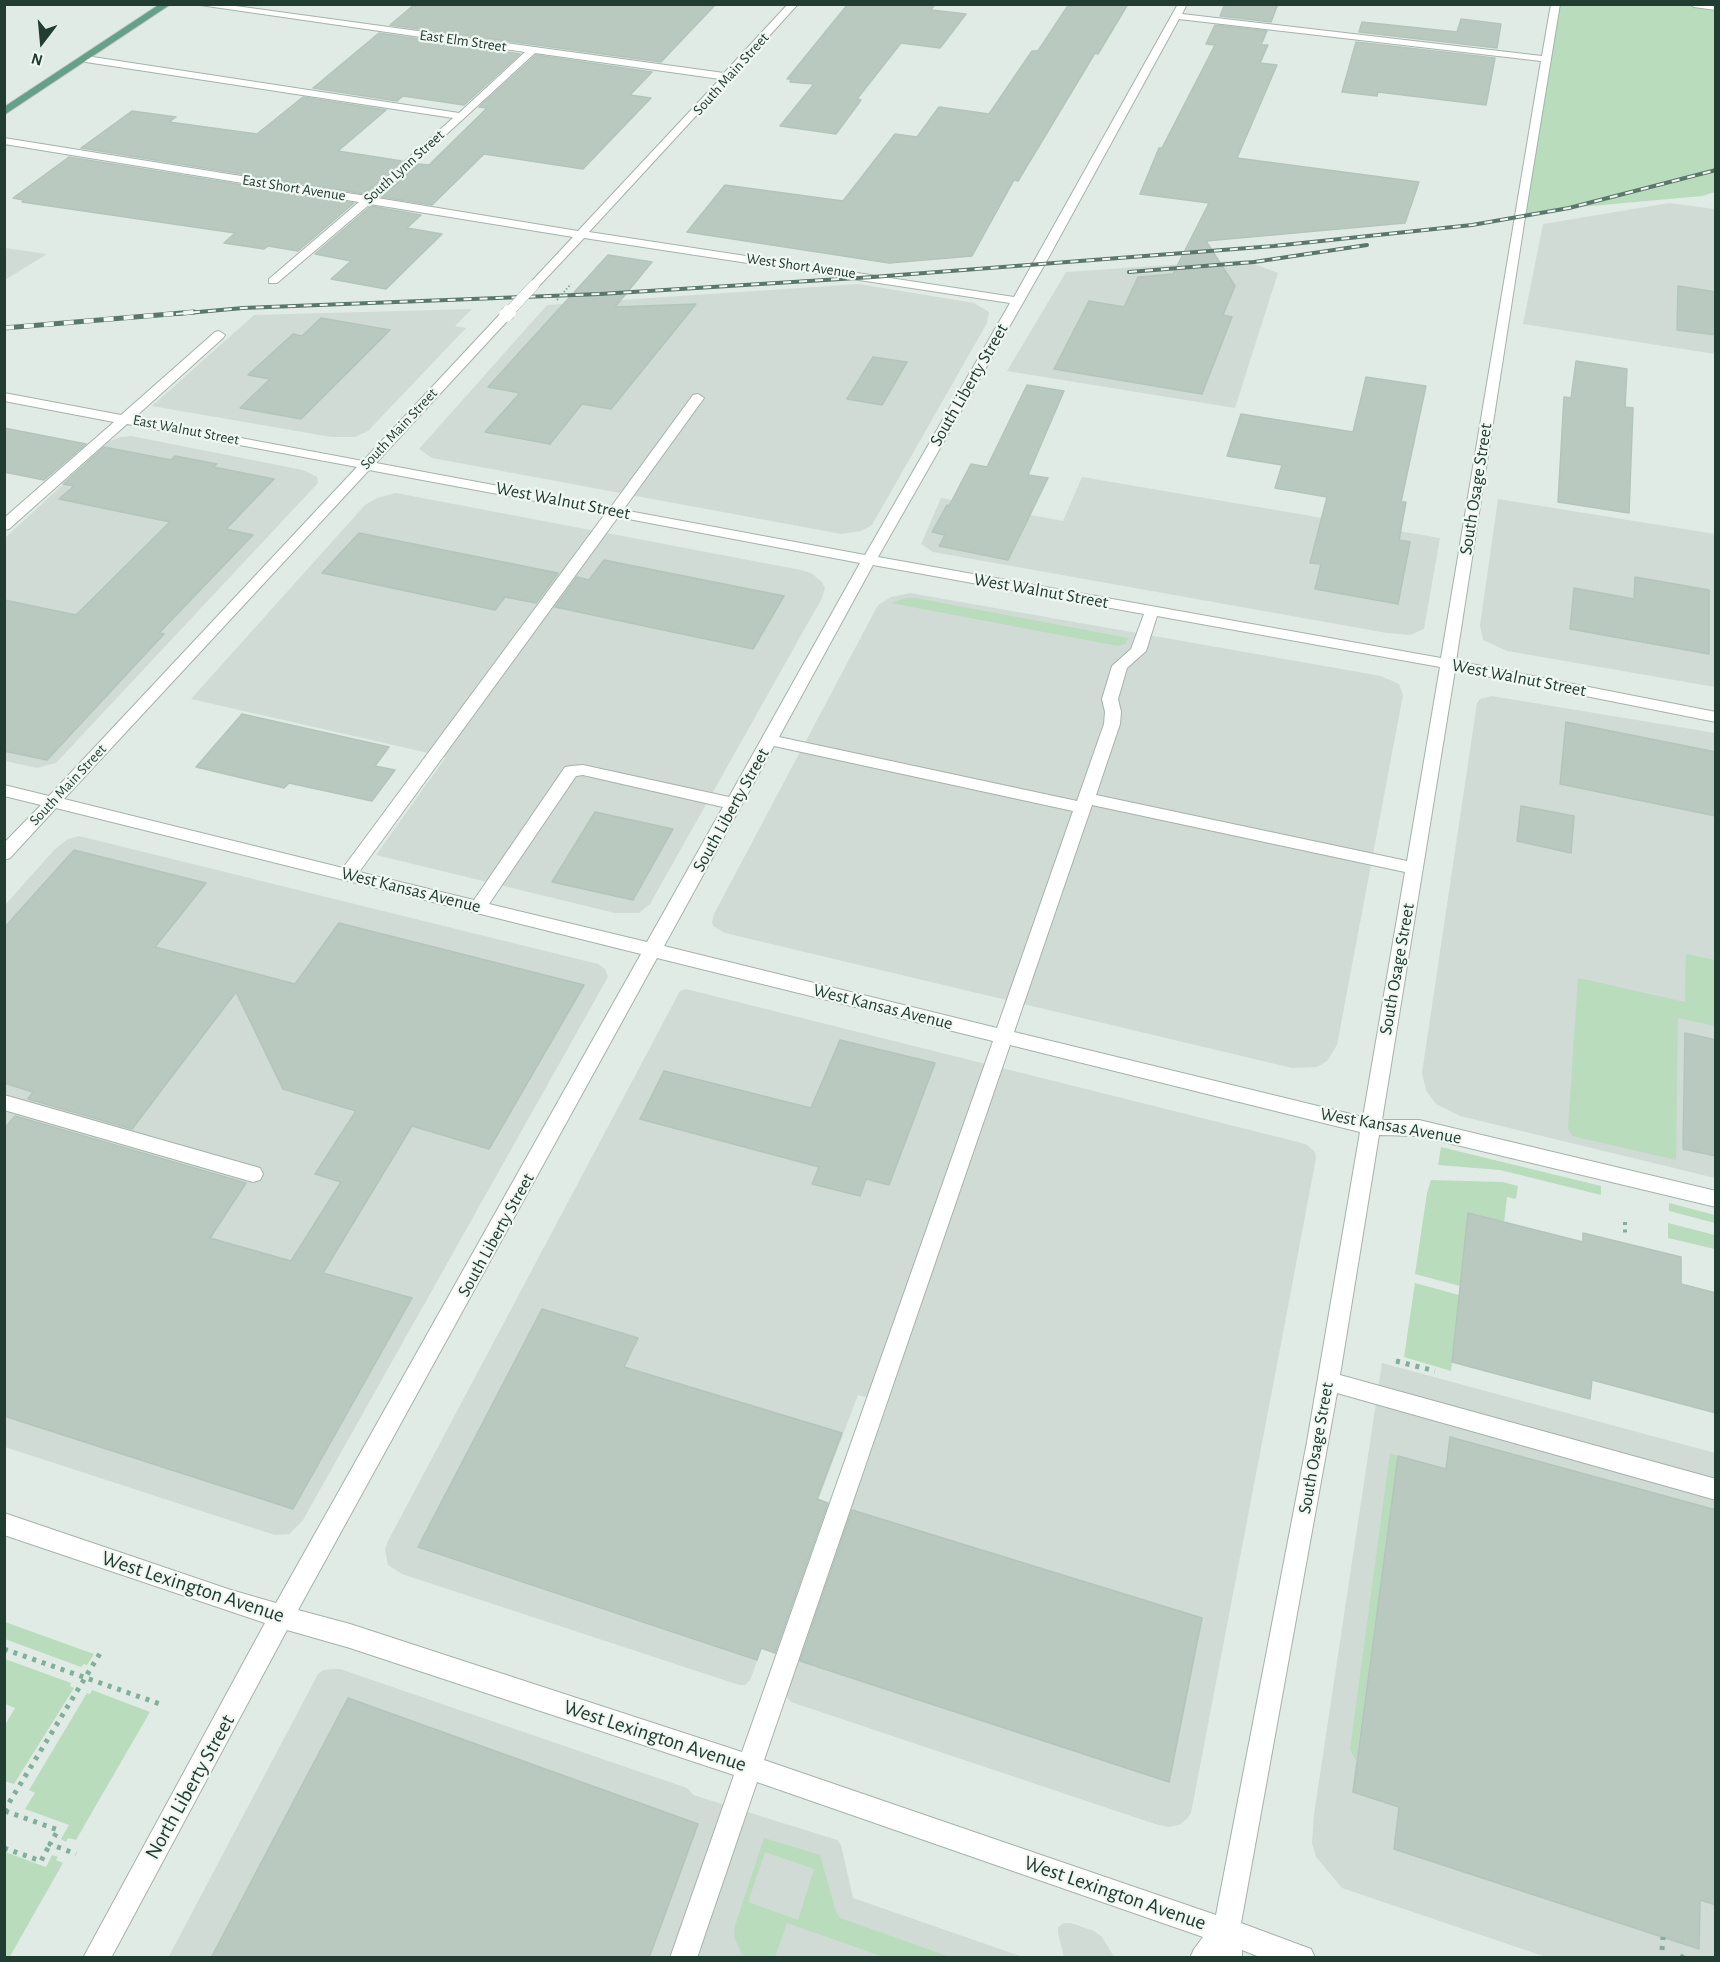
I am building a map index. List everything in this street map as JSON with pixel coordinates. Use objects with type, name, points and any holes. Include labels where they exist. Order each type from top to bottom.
[{"type":"main road","points":[[4,112],[167,4]]},
{"type":"street","name":"East Elm Street","points":[[196,4],[729,77]]},
{"type":"street","name":"South Main Street","points":[[4,854],[583,235],[794,4]]},
{"type":"street","name":"South Osage Street","points":[[1226,1931],[1328,1381],[1449,664],[1519,217],[1556,4]]},
{"type":"street","points":[[1694,4],[1716,7]]},
{"type":"street","points":[[1180,10],[1546,59]]},
{"type":"street","name":"South Liberty Street","points":[[282,1616],[870,560],[1180,10]]},
{"type":"street","name":"South Lynn Street","points":[[273,280],[368,200],[533,50]]},
{"type":"street","points":[[86,59],[461,116]]},
{"type":"street","name":"East Short Avenue","points":[[4,141],[583,235]]},
{"type":"street","name":"West Short Avenue","points":[[583,235],[861,275],[1018,301]]},
{"type":"street","points":[[4,525],[219,335]]},
{"type":"street","name":"East Walnut Street","points":[[4,397],[367,464]]},
{"type":"street","points":[[348,874],[698,398]]},
{"type":"street","name":"West Walnut Street","points":[[367,464],[870,560],[1449,664],[1716,717]]},
{"type":"street","points":[[683,1958],[1112,724],[1113,712],[1110,699],[1120,666],[1138,651],[1152,610]]},
{"type":"street","points":[[770,740],[1414,868]]},
{"type":"street","points":[[478,907],[571,771],[583,770],[734,804]]},
{"type":"street","name":"West Kansas Avenue","points":[[4,790],[1370,1126],[1419,1128],[1716,1199]]},
{"type":"street","points":[[4,1102],[254,1174]]},
{"type":"street","points":[[1328,1381],[1716,1490]]},
{"type":"street","name":"West Lexington Avenue","points":[[4,1524],[231,1602],[350,1635],[749,1767],[1302,1958]]},
{"type":"street","name":"North Liberty Street","points":[[96,1958],[282,1616]]},
{"type":"street","points":[[1203,1958],[1226,1931]]},
{"type":"street","points":[[1226,1931],[1229,1958]]},
{"type":"path","points":[[1625,1222],[1625,1233]]},
{"type":"path","points":[[1396,1361],[1435,1371]]},
{"type":"path","points":[[4,1649],[160,1704]]},
{"type":"path","points":[[4,1848],[41,1861],[58,1830],[4,1811],[102,1650]]},
{"type":"path","points":[[50,1844],[76,1854]]},
{"type":"path","points":[[1662,1950],[1663,1937]]},
{"type":"shaded area","points":[[1669,203],[1715,209],[1715,354],[1523,324],[1543,224]]},
{"type":"shaded area","points":[[5,248],[47,254],[5,280]]},
{"type":"shaded area","points":[[1244,260],[1278,273],[1235,408],[1007,371],[1066,272]]},
{"type":"shaded area","points":[[859,284],[974,303],[989,312],[987,323],[872,525],[861,531],[841,534],[432,458],[419,449],[547,305]]},
{"type":"shaded area","points":[[472,309],[455,326],[466,328],[368,431],[355,437],[331,437],[152,406],[254,315]]},
{"type":"shaded area","points":[[131,436],[303,470],[317,477],[318,483],[56,763],[37,768],[5,761],[5,538],[110,441]]},
{"type":"shaded area","points":[[1082,477],[1440,538],[1424,629],[1410,635],[1387,633],[933,552],[921,544],[941,498],[1063,521]]},
{"type":"shaded area","points":[[396,493],[801,570],[811,573],[822,582],[825,588],[822,598],[650,904],[639,913],[615,913],[376,855],[446,757],[191,699],[365,505],[377,498]]},
{"type":"shaded area","points":[[1498,499],[1715,534],[1715,687],[1507,651],[1483,640],[1480,625]]},
{"type":"shaded area","points":[[910,593],[1381,676],[1399,684],[1403,695],[1337,1045],[1327,1061],[1317,1067],[1292,1068],[725,933],[713,926],[714,914],[878,605],[891,597]]},
{"type":"shaded area","points":[[1492,696],[1715,733],[1715,1178],[1460,1116],[1436,1104],[1426,1090],[1422,1073],[1477,703],[1480,699]]},
{"type":"shaded area","points":[[79,836],[598,964],[605,969],[608,977],[303,1520],[289,1534],[275,1535],[5,1447],[5,905],[55,849],[68,839]]},
{"type":"shaded area","points":[[686,989],[1298,1142],[1307,1145],[1315,1152],[1316,1158],[1191,1813],[1179,1825],[1168,1827],[1155,1824],[791,1702],[787,1697],[786,1692],[888,1403],[858,1395],[750,1680],[745,1685],[739,1685],[402,1574],[388,1565],[385,1549],[388,1541],[680,991]]},
{"type":"shaded area","points":[[1382,1363],[1715,1453],[1715,1957],[1546,1957],[1342,1888],[1316,1857],[1312,1843],[1314,1814]]},
{"type":"shaded area","points":[[340,1669],[687,1788],[694,1795],[837,1840],[841,1845],[853,1898],[1023,1957],[168,1958],[318,1674],[323,1670]]},
{"type":"shaded area","points":[[1064,1923],[1071,1923],[1094,1931],[1102,1937],[1114,1957],[1064,1957],[1058,1927]]},
{"type":"green space","points":[[1556,5],[1715,5],[1715,192],[1702,196],[1569,208],[1519,217]]},
{"type":"green space","points":[[905,598],[916,598],[1128,638],[1125,644],[1118,646],[891,603]]},
{"type":"green space","points":[[1686,954],[1715,960],[1715,1026],[1678,1018],[1676,1160],[1572,1136],[1568,1129],[1578,978],[1685,1002]]},
{"type":"green space","points":[[1441,1147],[1601,1186],[1601,1195],[1500,1170],[1438,1165]]},
{"type":"green space","points":[[1431,1180],[1503,1182],[1518,1186],[1516,1199],[1507,1197],[1504,1223],[1468,1214],[1460,1286],[1415,1274]]},
{"type":"green space","points":[[1669,1203],[1715,1215],[1715,1223],[1669,1211]]},
{"type":"green space","points":[[1668,1223],[1715,1235],[1715,1249],[1668,1238]]},
{"type":"green space","points":[[1415,1283],[1459,1295],[1451,1371],[1404,1357]]},
{"type":"green space","points":[[1390,1453],[1398,1456],[1356,1761],[1350,1749]]},
{"type":"green space","points":[[5,1622],[94,1654],[87,1665],[84,1664],[81,1667],[5,1639]]},
{"type":"green space","points":[[5,1659],[71,1683],[70,1686],[74,1688],[14,1784],[5,1781],[5,1725],[15,1708],[5,1704]]},
{"type":"green space","points":[[92,1690],[150,1712],[76,1840],[68,1838],[66,1842],[61,1839],[69,1825],[25,1809],[35,1793],[29,1790],[87,1693],[90,1694]]},
{"type":"green space","points":[[764,1838],[820,1855],[836,1912],[840,1918],[950,1957],[884,1957],[787,1923],[775,1957],[743,1957],[734,1937],[735,1926]],"holes":[[[765,1852],[814,1869],[798,1920],[748,1902]]]},
{"type":"green space","points":[[5,1852],[46,1867],[52,1855],[58,1857],[56,1860],[63,1863],[9,1958],[4,1957]]},
{"type":"building","points":[[415,4],[716,4],[661,62],[390,25]]},
{"type":"building","points":[[848,4],[935,4],[931,10],[966,14],[940,48],[901,43],[857,99],[861,100],[836,134],[780,126],[814,84],[790,82],[791,79],[787,79]]},
{"type":"building","points":[[1069,4],[1128,4],[1098,54],[1095,53],[1018,181],[1014,180],[972,256],[889,263],[687,232],[725,185],[843,201],[895,134],[917,137],[939,107],[989,114],[1032,51],[1038,51]]},
{"type":"building","points":[[1225,4],[1278,4],[1271,22],[1220,16]]},
{"type":"building","points":[[1461,19],[1501,24],[1497,48],[1359,32],[1362,22],[1457,32]]},
{"type":"building","points":[[1215,25],[1267,31],[1261,45],[1268,45],[1260,63],[1277,65],[1237,158],[1419,182],[1405,223],[1206,241],[1235,286],[1223,315],[1232,317],[1202,394],[1054,369],[1089,301],[1124,307],[1138,277],[1173,274],[1209,203],[1140,194],[1159,148],[1162,148],[1215,45],[1206,44]]},
{"type":"building","points":[[379,33],[520,54],[464,105],[403,96],[397,101],[313,88]]},
{"type":"building","points":[[1356,42],[1495,58],[1486,105],[1378,92],[1377,96],[1342,92]]},
{"type":"building","points":[[536,55],[652,72],[630,95],[651,98],[583,169],[484,154],[432,205],[382,197],[418,164],[429,165],[487,108],[479,107]]},
{"type":"building","points":[[303,97],[386,110],[338,151],[402,161],[365,194],[81,148],[132,111],[176,117],[169,122],[257,134]]},
{"type":"building","points":[[69,157],[354,203],[298,251],[224,243],[235,233],[22,202],[24,200],[13,198]]},
{"type":"building","points":[[371,206],[421,215],[407,228],[442,234],[386,289],[331,279],[351,261],[315,254]]},
{"type":"building","points":[[608,255],[652,262],[615,307],[696,304],[611,409],[582,404],[550,444],[485,432],[520,393],[488,387]]},
{"type":"building","points":[[1678,286],[1716,292],[1716,335],[1677,330]]},
{"type":"building","points":[[321,318],[390,330],[301,419],[240,408],[270,379],[248,375],[293,334],[302,336]]},
{"type":"building","points":[[873,357],[907,362],[882,405],[847,399]]},
{"type":"building","points":[[1576,361],[1627,369],[1625,407],[1633,408],[1629,513],[1558,502],[1564,397],[1571,398]]},
{"type":"building","points":[[1366,377],[1426,386],[1401,502],[1406,502],[1399,540],[1410,542],[1398,604],[1315,589],[1321,564],[1310,563],[1327,497],[1275,488],[1282,465],[1227,456],[1241,414],[1353,432]]},
{"type":"building","points":[[1027,385],[1064,391],[1028,475],[1048,478],[1008,560],[939,546],[945,535],[932,532],[947,505],[949,506],[971,464],[987,467]]},
{"type":"building","points":[[4,428],[86,444],[44,480],[4,472]]},
{"type":"building","points":[[104,447],[171,460],[175,456],[217,464],[213,467],[274,479],[226,529],[253,535],[159,633],[164,634],[47,760],[4,751],[4,600],[76,615],[170,522],[59,499],[74,486],[63,484]]},
{"type":"building","points":[[359,533],[558,573],[536,603],[505,597],[495,610],[322,573]]},
{"type":"building","points":[[604,560],[784,596],[753,649],[555,607],[577,577],[589,580]]},
{"type":"building","points":[[1635,577],[1709,590],[1709,654],[1570,629],[1574,588],[1634,599]]},
{"type":"building","points":[[242,714],[389,747],[375,766],[395,770],[372,801],[289,783],[284,788],[196,767]]},
{"type":"building","points":[[1566,722],[1716,752],[1716,816],[1560,784]]},
{"type":"building","points":[[1521,806],[1574,816],[1571,853],[1517,841]]},
{"type":"building","points":[[595,812],[673,829],[633,900],[552,882]]},
{"type":"building","points":[[74,850],[206,883],[155,947],[295,984],[339,923],[584,985],[489,1149],[412,1126],[323,1273],[412,1298],[293,1509],[4,1416],[4,1129],[15,1116],[246,1183],[210,1238],[291,1261],[341,1182],[315,1174],[356,1111],[283,1089],[236,992],[132,1129],[28,1099],[33,1092],[4,1083],[4,928]]},
{"type":"building","points":[[1685,1033],[1716,1040],[1716,1156],[1683,1149]]},
{"type":"building","points":[[840,1040],[935,1063],[889,1185],[866,1179],[860,1196],[812,1184],[819,1167],[640,1119],[664,1071],[811,1108]]},
{"type":"building","points":[[1468,1213],[1583,1242],[1583,1233],[1681,1257],[1681,1284],[1716,1293],[1716,1413],[1592,1380],[1590,1399],[1452,1362]]},
{"type":"building","points":[[542,1309],[638,1338],[624,1367],[842,1433],[817,1499],[828,1503],[775,1653],[761,1648],[757,1660],[418,1547]]},
{"type":"building","points":[[1450,1437],[1716,1510],[1716,1905],[1700,1900],[1699,1949],[1394,1849],[1399,1807],[1353,1792],[1398,1456],[1446,1469]]},
{"type":"building","points":[[852,1510],[1202,1618],[1169,1782],[800,1661]]},
{"type":"building","points":[[348,1698],[698,1824],[649,1958],[211,1958]]},
{"type":"railway","points":[[176,314],[243,308],[600,294],[873,277],[1274,246],[1472,225],[1569,208],[1716,170]]},
{"type":"railway","points":[[1129,272],[1254,262],[1367,245]]},
{"type":"railway","points":[[4,328],[194,312]]}]
